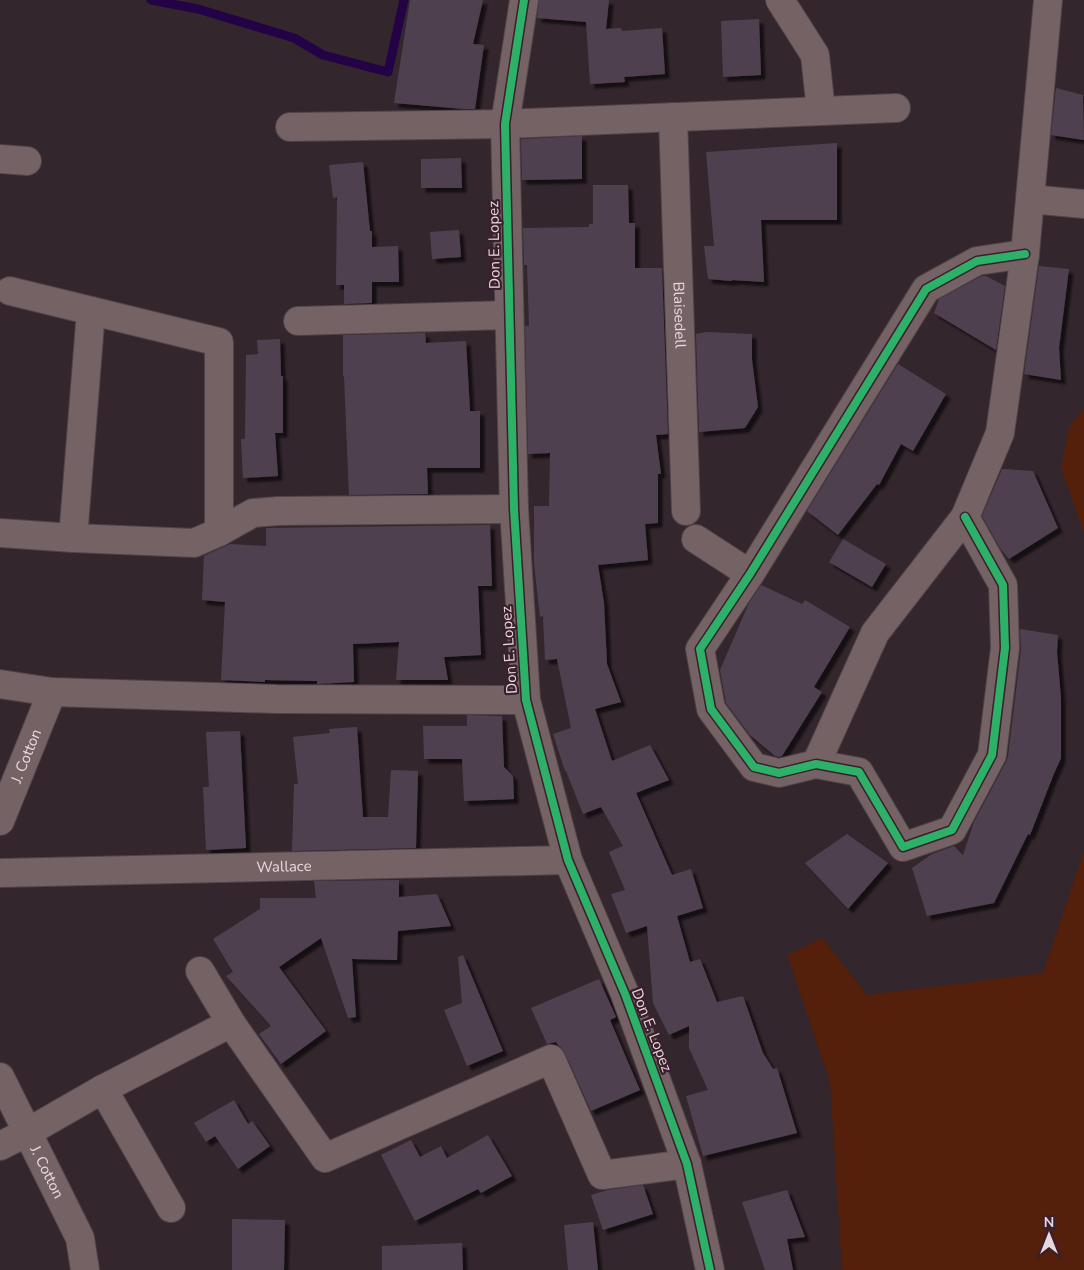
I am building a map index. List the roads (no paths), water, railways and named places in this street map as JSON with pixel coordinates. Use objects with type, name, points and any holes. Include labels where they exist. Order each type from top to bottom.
[{"type":"street","name":"Don E. Lopez","points":[[524,0],[505,124],[514,509],[526,700],[568,860],[625,994],[687,1164],[710,1270]]},
{"type":"street","points":[[780,0],[815,55],[821,111]]},
{"type":"street","points":[[816,764],[875,633],[965,517],[1000,433],[1025,254],[1048,6]]},
{"type":"street","points":[[290,127],[505,124],[896,108]]},
{"type":"street","name":"Blaisedell","points":[[673,118],[686,511]]},
{"type":"street","points":[[0,159],[27,161]]},
{"type":"street","points":[[1030,199],[1084,204]]},
{"type":"street","points":[[965,517],[1004,585],[1005,648],[992,754],[952,830],[903,847],[859,772],[816,764],[779,773],[754,767],[711,709],[700,649],[750,574],[926,289],[977,260],[1025,254]]},
{"type":"street","points":[[10,291],[219,342],[219,532]]},
{"type":"street","points":[[73,538],[91,312]]},
{"type":"street","points":[[298,321],[509,315]]},
{"type":"street","points":[[1,533],[194,543],[219,532],[253,513],[278,511],[514,509]]},
{"type":"street","points":[[696,540],[750,574]]},
{"type":"street","points":[[0,684],[52,692],[276,699],[526,700]]},
{"type":"street","name":"J. Cotton","points":[[0,821],[52,692]]},
{"type":"street","name":"Wallace","points":[[0,873],[568,860]]},
{"type":"street","points":[[200,971],[231,1023],[325,1158],[551,1059],[602,1175],[687,1164]]},
{"type":"street","points":[[0,1146],[103,1089],[231,1023]]},
{"type":"street","name":"J. Cotton","points":[[0,1077],[80,1238],[85,1270]]},
{"type":"street","points":[[103,1089],[171,1208]]},
{"type":"waterway","points":[[151,0],[198,9],[294,38],[323,55],[388,72],[404,0]]}]
